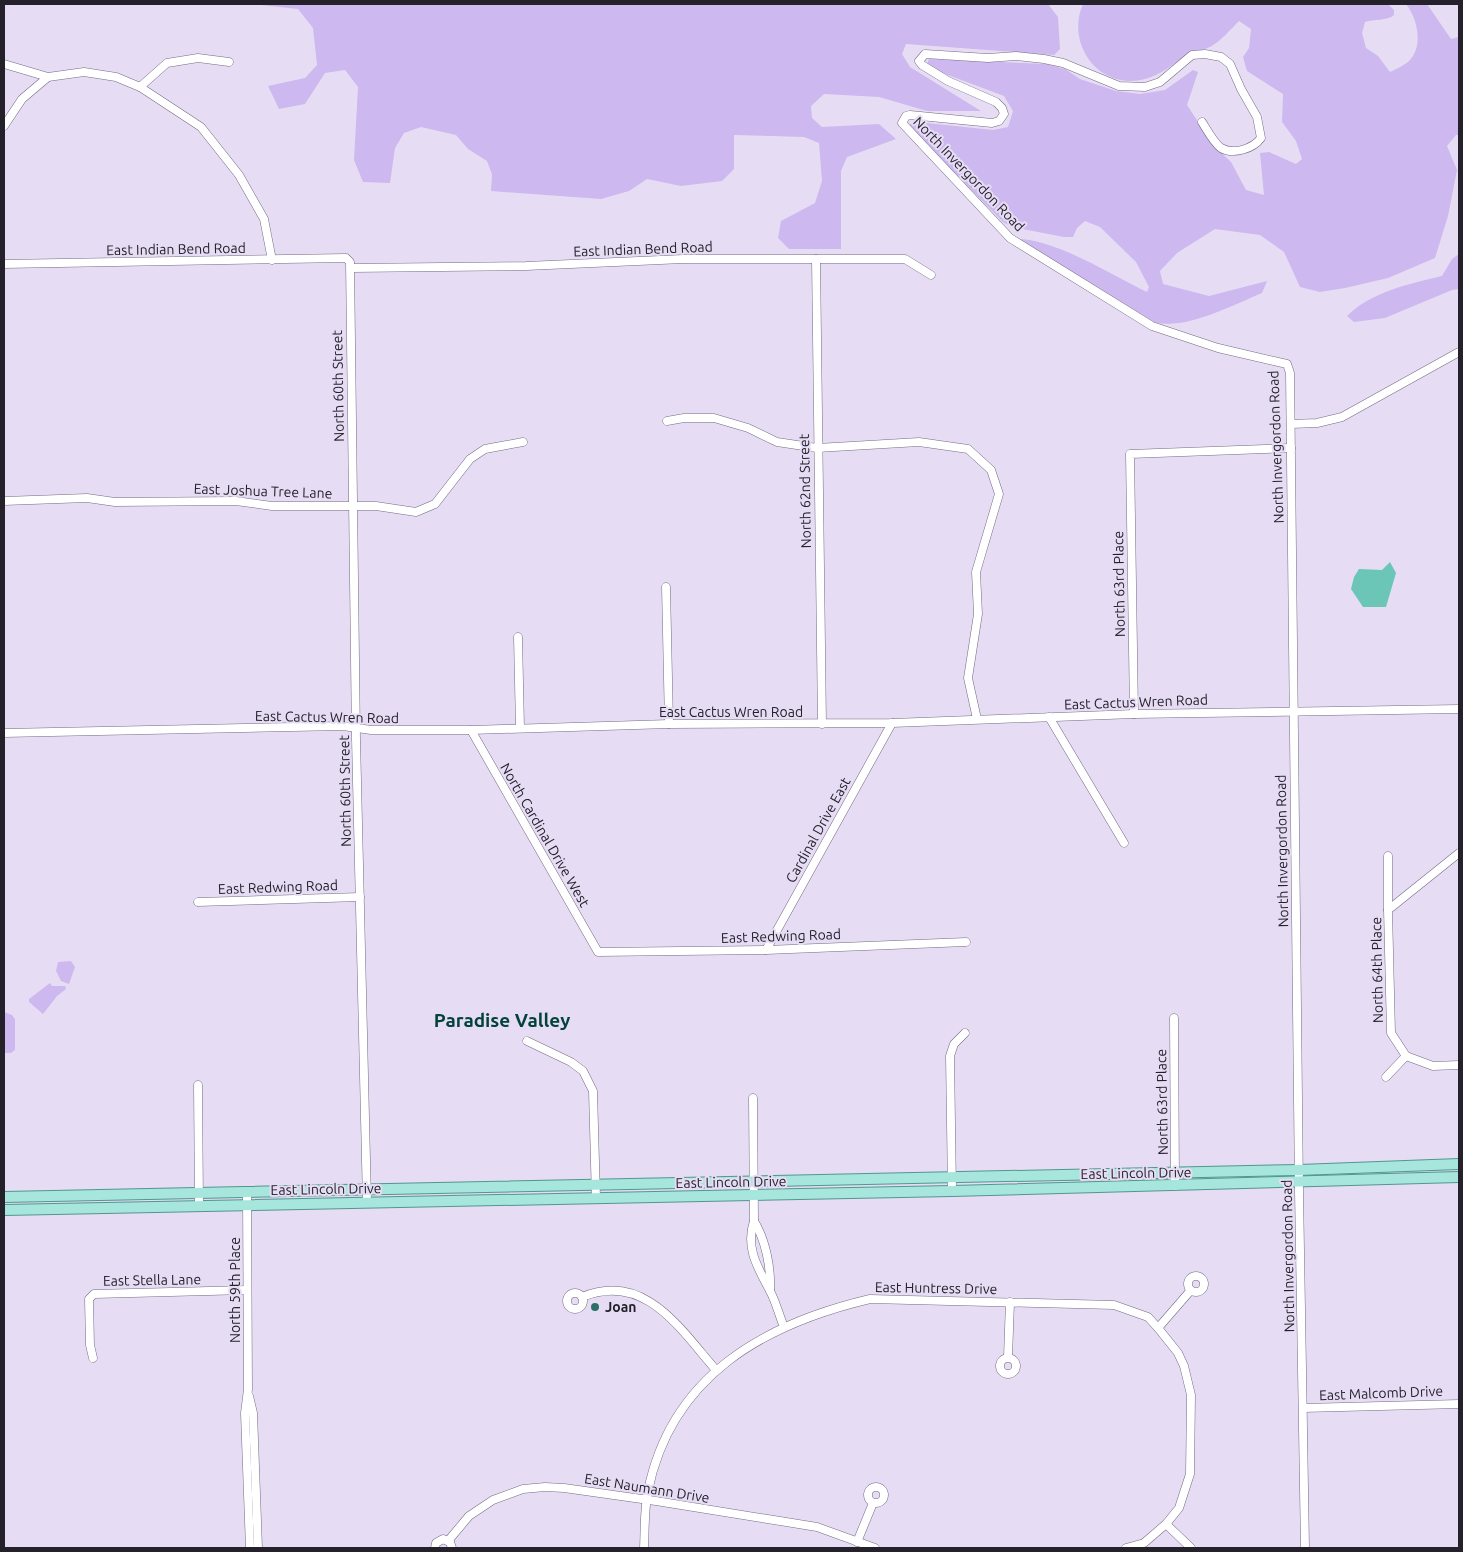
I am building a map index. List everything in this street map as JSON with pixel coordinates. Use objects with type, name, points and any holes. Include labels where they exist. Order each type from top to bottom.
[{"type":"main road","name":"East Lincoln Drive","points":[[4,1197],[1175,1173],[1459,1164]]},
{"type":"main road","points":[[1434,1166],[1435,1178]]},
{"type":"main road","name":"East Lincoln Drive","points":[[4,1210],[1176,1186],[1459,1177]]},
{"type":"main road","points":[[469,1188],[470,1201]]},
{"type":"street","name":"North Invergordon Road","points":[[1202,122],[1220,148],[1232,151],[1256,144],[1261,138],[1257,117],[1230,64],[1221,58],[1205,54],[1192,55],[1160,82],[1145,87],[1120,86],[1063,63],[1044,59],[1016,56],[988,58],[925,54],[919,61],[922,65],[948,80],[996,102],[1002,108],[1004,114],[999,121],[992,123],[910,115],[906,116],[902,123],[1010,238],[1152,326],[1218,348],[1287,364],[1290,373],[1305,1548]]},
{"type":"street","points":[[140,87],[167,63],[198,58],[229,62]]},
{"type":"street","points":[[4,64],[48,77],[84,72],[116,76],[140,87],[201,127],[240,174],[264,219],[272,260]]},
{"type":"street","points":[[4,126],[22,99],[48,77]]},
{"type":"street","name":"East Indian Bend Road","points":[[4,264],[346,258],[352,268],[526,266],[683,259],[905,258],[931,275]]},
{"type":"street","name":"North 62nd Street","points":[[816,259],[816,448],[822,724]]},
{"type":"street","name":"North 60th Street","points":[[352,268],[349,275],[356,728],[367,1202]]},
{"type":"street","points":[[1290,424],[1324,422],[1342,417],[1459,352]]},
{"type":"street","points":[[667,421],[684,418],[714,418],[748,428],[777,442],[816,448],[919,442],[968,449],[991,470],[999,494],[976,572],[978,614],[968,678],[977,719]]},
{"type":"street","name":"East Joshua Tree Lane","points":[[4,502],[87,498],[115,502],[236,501],[272,506],[376,506],[404,511],[426,509],[442,496],[458,472],[470,459],[485,449],[523,442]]},
{"type":"street","name":"North 63rd Place","points":[[1134,714],[1130,454],[1291,448]]},
{"type":"street","points":[[666,587],[669,724]]},
{"type":"street","points":[[518,637],[520,728]]},
{"type":"street","name":"East Cactus Wren Road","points":[[4,733],[356,728],[471,730],[669,724],[892,723],[1134,714],[1459,708]]},
{"type":"street","points":[[1049,717],[1124,843]]},
{"type":"street","name":"Cardinal Drive East","points":[[766,950],[892,723]]},
{"type":"street","name":"North Cardinal Drive West","points":[[471,730],[598,952]]},
{"type":"street","name":"North 64th Place","points":[[1388,910],[1459,853]]},
{"type":"street","name":"North 64th Place","points":[[1388,856],[1392,1033],[1406,1056]]},
{"type":"street","name":"East Redwing Road","points":[[198,902],[360,897]]},
{"type":"street","name":"East Redwing Road","points":[[598,952],[766,950],[966,942]]},
{"type":"street","name":"North 63rd Place","points":[[1174,1018],[1176,1186]]},
{"type":"street","points":[[952,1191],[950,1056],[954,1044],[965,1032]]},
{"type":"street","points":[[527,1041],[583,1071],[593,1091],[596,1199]]},
{"type":"street","points":[[1386,1077],[1406,1056],[1433,1066],[1459,1065]]},
{"type":"street","points":[[198,1085],[199,1206]]},
{"type":"street","points":[[753,1098],[754,1221],[750,1233],[758,1272],[770,1290],[784,1327]]},
{"type":"street","name":"North 59th Place","points":[[247,1192],[248,1389],[245,1413],[250,1548]]},
{"type":"street","points":[[754,1221],[760,1231],[770,1269],[770,1290]]},
{"type":"street","points":[[582,1297],[594,1292],[613,1289],[645,1298],[663,1312],[716,1370]]},
{"type":"street","name":"East Stella Lane","points":[[92,1358],[89,1299],[94,1294],[247,1290]]},
{"type":"street","points":[[1158,1328],[1191,1290]]},
{"type":"street","name":"East Huntress Drive","points":[[644,1548],[647,1500],[654,1470],[672,1425],[689,1400],[716,1370],[739,1351],[784,1327],[840,1306],[870,1299],[1114,1305],[1148,1317],[1178,1353],[1184,1366],[1191,1394],[1190,1474],[1179,1508],[1166,1524]]},
{"type":"street","name":"East Huntress Drive","points":[[1008,1357],[1010,1302]]},
{"type":"street","name":"North 59th Place","points":[[248,1389],[253,1413],[258,1548]]},
{"type":"street","name":"East Malcomb Drive","points":[[1303,1408],[1459,1404]]},
{"type":"street","name":"East Naumann Drive","points":[[435,1548],[440,1540],[448,1540],[469,1516],[505,1494],[523,1489],[564,1488],[817,1527],[875,1548]]},
{"type":"street","points":[[857,1542],[873,1503]]},
{"type":"street","points":[[1126,1548],[1144,1543],[1166,1524],[1191,1548]]},
{"type":"street","points":[[448,1540],[452,1548]]},
{"type":"shaded area","points":[[252,4],[1048,4],[1058,17],[1060,49],[1054,55],[906,44],[902,54],[910,67],[981,111],[927,111],[879,97],[824,94],[811,106],[812,118],[822,127],[879,124],[896,139],[847,157],[841,171],[841,249],[789,249],[778,238],[781,221],[815,203],[822,181],[819,143],[804,137],[734,135],[734,169],[722,181],[681,186],[647,179],[629,191],[601,199],[491,191],[492,174],[487,161],[468,149],[456,135],[421,127],[404,133],[395,148],[390,183],[363,182],[354,160],[358,87],[345,70],[325,73],[305,104],[279,109],[268,86],[305,78],[317,65],[313,28],[298,9]]},
{"type":"shaded area","points":[[1083,4],[1388,4],[1394,10],[1394,15],[1388,18],[1365,22],[1362,33],[1366,48],[1378,56],[1390,72],[1408,62],[1413,56],[1418,41],[1414,17],[1406,4],[1427,4],[1451,39],[1459,37],[1459,135],[1456,135],[1447,146],[1457,170],[1448,216],[1435,258],[1388,278],[1320,292],[1300,287],[1284,252],[1260,235],[1215,229],[1177,253],[1160,271],[1163,284],[1209,296],[1267,281],[1262,293],[1194,320],[1166,324],[1154,322],[1017,239],[1049,245],[1066,251],[1147,292],[1149,287],[1136,262],[1100,227],[1085,221],[1077,228],[1073,237],[1064,237],[1012,227],[1003,222],[910,128],[910,124],[917,122],[993,130],[1008,127],[1013,111],[1004,96],[940,72],[927,64],[929,59],[1047,64],[1065,69],[1080,79],[1116,91],[1140,94],[1165,90],[1193,70],[1198,72],[1187,105],[1214,146],[1231,162],[1246,190],[1264,195],[1260,153],[1269,152],[1296,164],[1302,159],[1296,141],[1282,122],[1283,94],[1247,71],[1243,57],[1249,48],[1251,29],[1239,21],[1214,45],[1191,54],[1151,77],[1129,81],[1114,78],[1101,71],[1090,61],[1083,49],[1079,35],[1079,19]]},
{"type":"shaded area","points":[[1459,254],[1459,289],[1452,290],[1385,318],[1354,322],[1347,316],[1367,301],[1379,295],[1442,276],[1452,259]]},
{"type":"shaded area","points":[[1390,562],[1396,573],[1386,607],[1363,607],[1351,589],[1354,577],[1359,569],[1382,570]]},
{"type":"shaded area","points":[[71,961],[75,967],[69,984],[61,981],[56,971],[58,962]]},
{"type":"shaded area","points":[[50,983],[52,986],[65,986],[66,989],[57,996],[43,1014],[29,1002],[29,999]]},
{"type":"shaded area","points":[[4,1012],[12,1015],[15,1019],[15,1050],[11,1053],[4,1053]]},
{"type":"place","name":"Joan","points":[[595,1307]]},
{"type":"district","name":"Paradise Valley","points":[[502,1020]]}]
